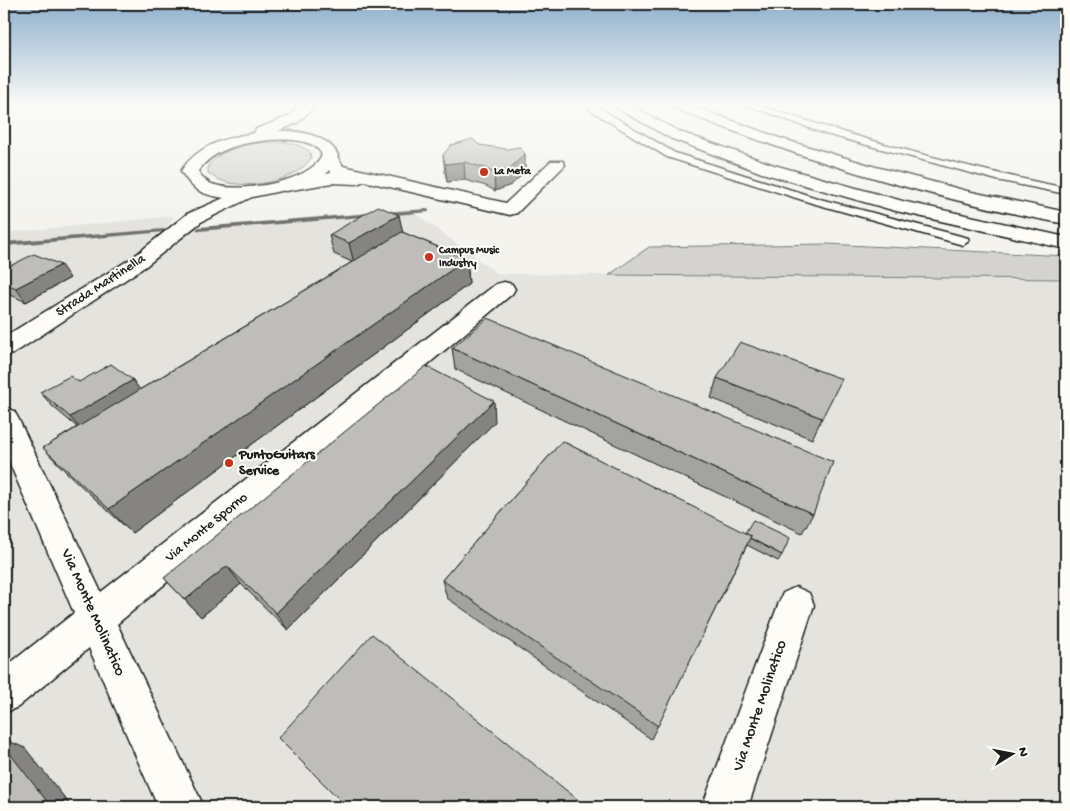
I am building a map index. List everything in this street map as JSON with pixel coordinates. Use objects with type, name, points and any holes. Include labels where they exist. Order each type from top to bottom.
[{"type":"main road","points":[[194,218],[202,187],[192,180],[189,171],[195,162],[215,149],[233,143]]},
{"type":"main road","points":[[318,143],[328,149],[329,156],[337,170],[510,209],[557,165]]},
{"type":"main road","points":[[696,143],[768,169],[903,207],[1066,243]]},
{"type":"main road","points":[[742,143],[803,164],[926,202],[1066,236]]},
{"type":"main road","points":[[782,143],[841,163],[920,186],[1066,216]]},
{"type":"main road","points":[[815,143],[938,184],[1066,216]]},
{"type":"main road","name":"Strada Martinella","points":[[202,187],[215,191],[251,192],[286,186],[318,172],[326,164],[329,156]]},
{"type":"main road","points":[[286,186],[332,178],[379,180]]},
{"type":"main road","name":"Strada Martinella","points":[[4,348],[139,262],[194,218],[251,192]]},
{"type":"main road","name":"Via Monte Sporno","points":[[4,693],[504,290]]},
{"type":"main road","name":"Via Monte Molinatico","points":[[4,418],[181,807]]},
{"type":"main road","name":"Via Monte Molinatico","points":[[725,807],[796,605]]},
{"type":"lane","points":[[651,143],[671,155],[816,201],[963,241]]},
{"type":"lane","points":[[868,143],[1000,178],[1066,191]]},
{"type":"shaded area","points":[[262,143],[295,144],[310,152],[311,158],[303,167],[291,175],[262,184],[246,185],[232,183],[218,179],[208,173],[208,166],[220,155],[242,146]]},
{"type":"shaded area","points":[[409,209],[498,274],[1066,279],[1066,807],[4,807],[4,233],[174,216],[165,230]]},
{"type":"shaded area","points":[[827,244],[1066,256],[1066,279],[609,275],[649,247]]},
{"type":"building","points":[[477,143],[479,145],[507,149],[520,147],[525,154],[511,167],[494,173],[485,168],[464,162],[445,164],[443,155],[451,145]]},
{"type":"building","points":[[378,206],[399,215],[349,243],[329,235]]},
{"type":"building","points":[[402,232],[467,259],[109,509],[43,448]]},
{"type":"building","points":[[34,254],[61,265],[16,288],[4,283],[4,269]]},
{"type":"building","points":[[488,318],[833,462],[813,514],[452,348]]},
{"type":"building","points":[[740,342],[842,379],[822,418],[717,378]]},
{"type":"building","points":[[111,364],[133,380],[70,417],[40,392],[70,376],[79,382]]},
{"type":"building","points":[[426,366],[494,401],[276,613],[227,566],[185,600],[164,578]]},
{"type":"building","points":[[562,441],[751,536],[658,726],[442,580]]},
{"type":"building","points":[[753,520],[790,538],[782,555],[750,538],[751,536],[745,533]]},
{"type":"building","points":[[372,634],[587,807],[347,807],[278,738]]},
{"type":"building","points":[[4,746],[49,804],[45,807],[4,807]]},
{"type":"waterway","points":[[385,214],[427,211]]},
{"type":"waterway","points":[[199,229],[372,215]]},
{"type":"waterway","points":[[4,244],[163,231]]},
{"type":"place","name":"La Meta","points":[[484,172]]},
{"type":"place","name":"Campus Music Industry","points":[[429,257]]},
{"type":"place","name":"PuntoGuitars Service","points":[[229,463]]}]
